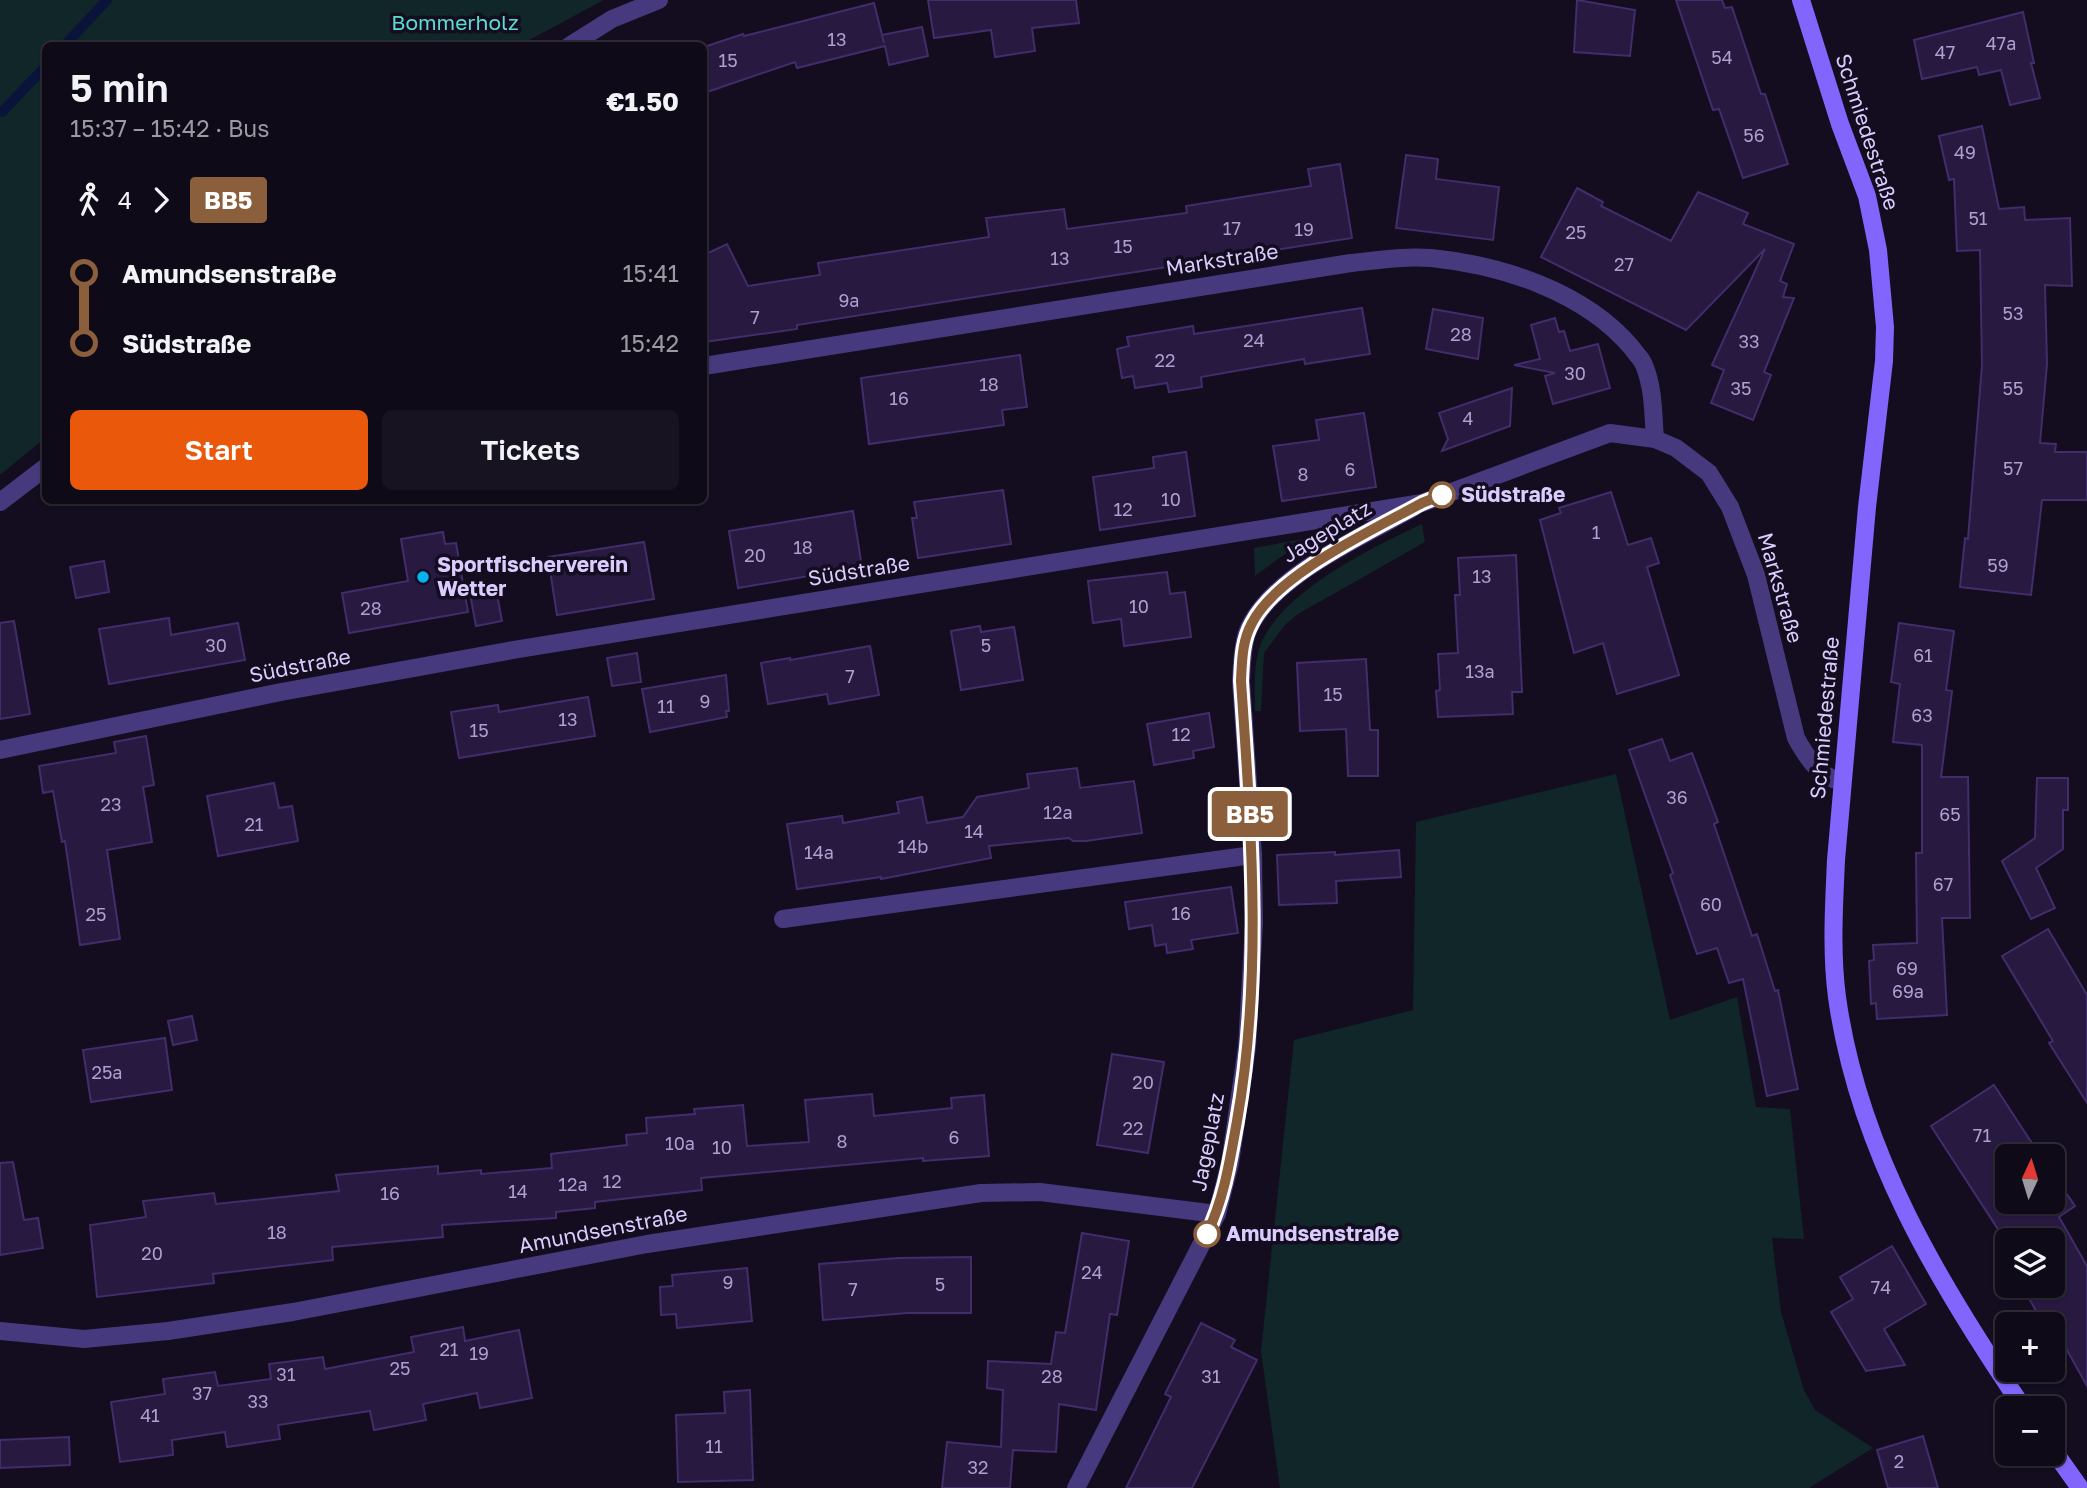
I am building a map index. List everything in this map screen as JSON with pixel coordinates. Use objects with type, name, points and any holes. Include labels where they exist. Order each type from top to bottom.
[{"type":"main road","name":"Schmiedestraße","points":[[1801,0],[1840,124],[1867,196],[1878,250],[1885,327],[1884,360],[1867,507],[1842,782],[1833,916],[1837,997],[1862,1106],[1888,1176],[1916,1234],[1969,1328],[2015,1396]]},
{"type":"main road","points":[[2064,1466],[2080,1488]]},
{"type":"street","points":[[575,42],[612,19],[659,0]]},
{"type":"street","name":"Markstraße","points":[[707,366],[1338,265],[1395,257],[1430,258],[1502,272],[1540,286],[1573,301],[1612,328],[1644,363],[1652,390],[1655,439]]},
{"type":"street","name":"Südstraße","points":[[0,750],[281,692],[513,650],[1422,503],[1610,433],[1655,439],[1676,448],[1709,474]]},
{"type":"street","points":[[0,502],[42,470]]},
{"type":"street","name":"Markstraße","points":[[1709,474],[1730,507],[1748,548],[1796,738],[1807,758],[1828,779],[1842,782]]},
{"type":"street","name":"Jageplatz","points":[[1076,1488],[1217,1214],[1232,1150],[1247,1047],[1254,936],[1253,855],[1241,681],[1242,656],[1247,635],[1263,605],[1292,579],[1422,503]]},
{"type":"street","points":[[783,919],[1253,855]]},
{"type":"street","name":"Amundsenstraße","points":[[0,1331],[83,1339],[167,1331],[293,1312],[647,1244],[981,1193],[1040,1192],[1217,1214]]},
{"type":"green space","name":"Bommerholz","points":[[0,0],[602,0],[526,42],[42,42],[42,440],[0,475]]},
{"type":"green space","points":[[1422,524],[1425,542],[1298,614],[1284,626],[1264,653],[1261,711],[1255,711],[1255,670],[1260,646],[1271,626],[1287,607],[1354,558]]},
{"type":"green space","points":[[1324,535],[1289,551],[1255,576],[1254,548]]},
{"type":"green space","points":[[1616,774],[1670,1020],[1737,997],[1756,1107],[1790,1109],[1804,1239],[1772,1238],[1781,1312],[1804,1390],[1815,1410],[1873,1448],[1809,1488],[1280,1488],[1261,1351],[1294,1040],[1413,1010],[1416,822]]},
{"type":"building","points":[[928,0],[1076,0],[1079,23],[1032,28],[1035,51],[995,57],[991,30],[934,38]]},
{"type":"building","points":[[1577,0],[1635,10],[1630,56],[1574,52]]},
{"type":"building","points":[[1676,0],[1722,0],[1725,8],[1732,7],[1788,164],[1743,178],[1719,109],[1713,110]]},
{"type":"building","points":[[874,3],[882,35],[922,27],[928,56],[889,65],[885,46],[797,68],[795,62],[707,92],[707,46],[743,34],[744,36]]},
{"type":"building","points":[[2023,12],[2040,98],[2010,105],[2001,70],[1979,75],[1977,67],[1922,79],[1914,40]]},
{"type":"building","points":[[1982,126],[1999,209],[2024,207],[2025,220],[2070,218],[2072,286],[2045,285],[2047,364],[2040,443],[2056,444],[2055,452],[2087,452],[2087,500],[2042,500],[2031,595],[1960,587],[1965,538],[1968,539],[1982,365],[1980,250],[1957,251],[1954,179],[1949,180],[1939,136]]},
{"type":"building","points":[[1406,155],[1438,159],[1436,179],[1499,187],[1493,240],[1396,228]]},
{"type":"building","points":[[1340,164],[1352,238],[797,325],[797,329],[707,342],[707,254],[727,244],[748,286],[820,275],[818,263],[989,237],[986,218],[1064,209],[1067,229],[1187,213],[1186,206],[1311,186],[1308,169]]},
{"type":"building","points":[[1577,188],[1603,202],[1601,206],[1671,241],[1698,192],[1748,213],[1743,224],[1794,244],[1780,281],[1787,284],[1783,297],[1794,298],[1764,372],[1771,375],[1753,420],[1711,403],[1724,370],[1712,365],[1765,249],[1686,330],[1541,257]]},
{"type":"building","points":[[1362,308],[1370,354],[1305,364],[1304,359],[1201,377],[1202,387],[1169,392],[1167,383],[1135,388],[1133,376],[1122,378],[1117,349],[1129,346],[1127,337],[1193,326],[1194,334]]},
{"type":"building","points":[[1433,309],[1483,318],[1478,359],[1426,349]]},
{"type":"building","points":[[1555,318],[1559,332],[1564,331],[1570,351],[1598,344],[1610,388],[1553,404],[1545,376],[1555,373],[1514,365],[1540,359],[1531,325]]},
{"type":"building","points":[[1020,355],[1027,407],[1002,410],[1004,425],[869,444],[861,378]]},
{"type":"building","points":[[1512,388],[1510,426],[1442,451],[1448,439],[1439,413]]},
{"type":"building","points":[[1364,413],[1376,487],[1282,501],[1273,446],[1319,440],[1316,420]]},
{"type":"building","points":[[1186,452],[1195,516],[1100,530],[1093,477],[1154,468],[1153,457]]},
{"type":"building","points":[[1003,490],[1011,544],[918,558],[912,518],[917,518],[914,502]]},
{"type":"building","points":[[1611,492],[1628,545],[1651,538],[1659,563],[1647,567],[1679,675],[1617,694],[1603,643],[1574,653],[1540,520],[1561,513],[1559,508]]},
{"type":"building","points":[[853,511],[862,567],[738,588],[729,531]]},
{"type":"building","points":[[443,532],[445,544],[456,543],[468,612],[349,633],[342,593],[408,581],[401,539]]},
{"type":"building","points":[[644,542],[654,599],[557,615],[548,557]]},
{"type":"building","points":[[1516,555],[1522,692],[1512,692],[1513,714],[1438,717],[1438,654],[1458,653],[1455,595],[1460,595],[1458,558]]},
{"type":"building","points":[[104,561],[109,592],[76,598],[70,567]]},
{"type":"building","points":[[1167,572],[1170,594],[1185,592],[1191,637],[1124,646],[1121,619],[1093,623],[1088,581]]},
{"type":"building","points":[[496,589],[502,621],[476,626],[470,594]]},
{"type":"building","points":[[169,618],[171,635],[238,623],[245,660],[109,684],[99,629]]},
{"type":"building","points":[[14,621],[30,714],[0,719],[0,623]]},
{"type":"building","points":[[1899,623],[1954,631],[1946,690],[1952,691],[1941,777],[1968,777],[1970,918],[1942,918],[1947,1015],[1877,1019],[1876,1003],[1871,1004],[1869,961],[1874,960],[1873,945],[1917,943],[1916,853],[1922,853],[1922,745],[1893,742],[1900,684],[1891,682]]},
{"type":"building","points":[[980,626],[981,632],[1014,627],[1023,680],[961,690],[951,631]]},
{"type":"building","points":[[870,646],[879,695],[829,704],[827,694],[768,704],[761,663]]},
{"type":"building","points":[[637,653],[641,682],[612,686],[607,658]]},
{"type":"building","points":[[1366,659],[1370,730],[1378,730],[1378,776],[1348,776],[1346,729],[1300,731],[1297,663]]},
{"type":"building","points":[[726,675],[729,711],[726,711],[727,717],[650,732],[642,689]]},
{"type":"building","points":[[588,697],[595,736],[459,758],[451,712],[498,705],[499,712]]},
{"type":"building","points":[[1209,713],[1214,747],[1193,751],[1194,758],[1154,765],[1147,724]]},
{"type":"building","points":[[146,736],[154,785],[143,787],[152,842],[107,850],[120,939],[80,945],[65,841],[62,842],[53,791],[43,793],[39,766],[116,753],[114,742]]},
{"type":"building","points":[[1662,739],[1670,761],[1692,753],[1718,822],[1714,824],[1752,936],[1757,934],[1775,991],[1778,990],[1798,1089],[1767,1096],[1743,979],[1729,983],[1717,948],[1697,954],[1670,875],[1673,873],[1629,750]]},
{"type":"building","points":[[1077,768],[1080,788],[1134,781],[1142,833],[1086,841],[1073,841],[1069,838],[989,846],[991,858],[881,879],[797,889],[787,824],[842,816],[843,823],[899,813],[897,802],[922,797],[927,823],[963,817],[977,797],[1029,788],[1027,774]]},
{"type":"building","points":[[2037,778],[2068,778],[2068,810],[2063,810],[2063,849],[2036,868],[2055,908],[2031,919],[2002,861],[2035,838]]},
{"type":"building","points":[[274,783],[279,808],[292,806],[298,841],[218,856],[207,796]]},
{"type":"building","points":[[1399,850],[1401,877],[1336,881],[1337,903],[1279,905],[1277,855],[1335,852],[1335,855]]},
{"type":"building","points":[[1231,887],[1238,933],[1191,940],[1193,949],[1167,953],[1166,944],[1155,946],[1152,925],[1129,929],[1125,902]]},
{"type":"building","points":[[2048,929],[2087,995],[2087,1103],[2049,1043],[2053,1041],[2002,956]]},
{"type":"building","points":[[192,1016],[197,1040],[173,1045],[168,1021]]},
{"type":"building","points":[[165,1038],[172,1090],[91,1102],[83,1050]]},
{"type":"building","points":[[1112,1054],[1164,1062],[1148,1153],[1097,1145]]},
{"type":"building","points":[[1994,1085],[2033,1144],[1995,1144],[1995,1214],[2063,1214],[2059,1217],[2087,1266],[2087,1386],[2065,1347],[2065,1312],[2037,1312],[2029,1298],[2065,1298],[2065,1228],[1997,1228],[1931,1126]]},
{"type":"building","points":[[872,1094],[874,1116],[952,1108],[951,1098],[984,1095],[989,1156],[923,1161],[923,1158],[701,1178],[702,1190],[595,1202],[595,1208],[556,1212],[556,1218],[442,1225],[443,1237],[332,1247],[333,1260],[213,1274],[214,1283],[97,1297],[90,1225],[146,1217],[143,1201],[214,1193],[216,1204],[339,1191],[336,1175],[438,1166],[438,1174],[481,1170],[481,1174],[552,1168],[551,1154],[627,1145],[626,1135],[647,1133],[646,1118],[695,1114],[694,1109],[743,1105],[747,1146],[809,1142],[805,1100]]},
{"type":"building","points":[[13,1162],[24,1220],[38,1218],[43,1248],[0,1255],[0,1163]]},
{"type":"building","points":[[2065,1191],[2075,1206],[2065,1213]]},
{"type":"building","points":[[1082,1233],[1129,1241],[1117,1315],[1110,1314],[1096,1410],[1059,1404],[1056,1452],[1013,1450],[1010,1488],[942,1488],[947,1442],[1001,1447],[1003,1390],[987,1388],[988,1361],[1051,1364],[1056,1332],[1065,1333]]},
{"type":"building","points":[[1892,1246],[1926,1304],[1884,1329],[1905,1365],[1866,1371],[1831,1312],[1853,1299],[1840,1277]]},
{"type":"building","points":[[971,1257],[971,1313],[907,1313],[823,1320],[819,1264],[899,1258]]},
{"type":"building","points":[[747,1268],[752,1321],[677,1328],[676,1314],[661,1315],[660,1287],[673,1286],[672,1275]]},
{"type":"building","points":[[1201,1323],[1235,1340],[1231,1347],[1257,1360],[1192,1488],[1126,1488],[1171,1397],[1165,1394]]},
{"type":"building","points":[[463,1327],[465,1341],[519,1330],[532,1398],[480,1408],[477,1393],[423,1404],[426,1420],[374,1430],[370,1411],[278,1425],[280,1439],[227,1447],[225,1432],[172,1440],[173,1455],[120,1462],[111,1402],[165,1394],[163,1379],[215,1372],[218,1386],[271,1379],[269,1364],[323,1357],[325,1369],[414,1352],[411,1337]]},
{"type":"building","points":[[750,1390],[753,1480],[678,1482],[676,1415],[725,1413],[724,1392]]},
{"type":"building","points":[[1923,1436],[1938,1488],[1888,1488],[1877,1450]]},
{"type":"building","points":[[69,1437],[70,1465],[0,1468],[0,1440]]},
{"type":"waterway","points":[[68,42],[107,0]]},
{"type":"waterway","points":[[2,112],[42,70]]},
{"type":"bus line","name":"BB5","points":[[1207,1234],[1217,1214],[1230,1163],[1241,1101],[1252,987],[1253,855],[1241,681],[1242,656],[1247,635],[1263,605],[1292,579],[1422,503],[1442,495]]},
{"type":"place","name":"Südstraße","points":[[1442,495]]},
{"type":"place","name":"Sportfischerverein Wetter","points":[[423,577]]},
{"type":"place","name":"Amundsenstraße","points":[[1207,1234]]}]
